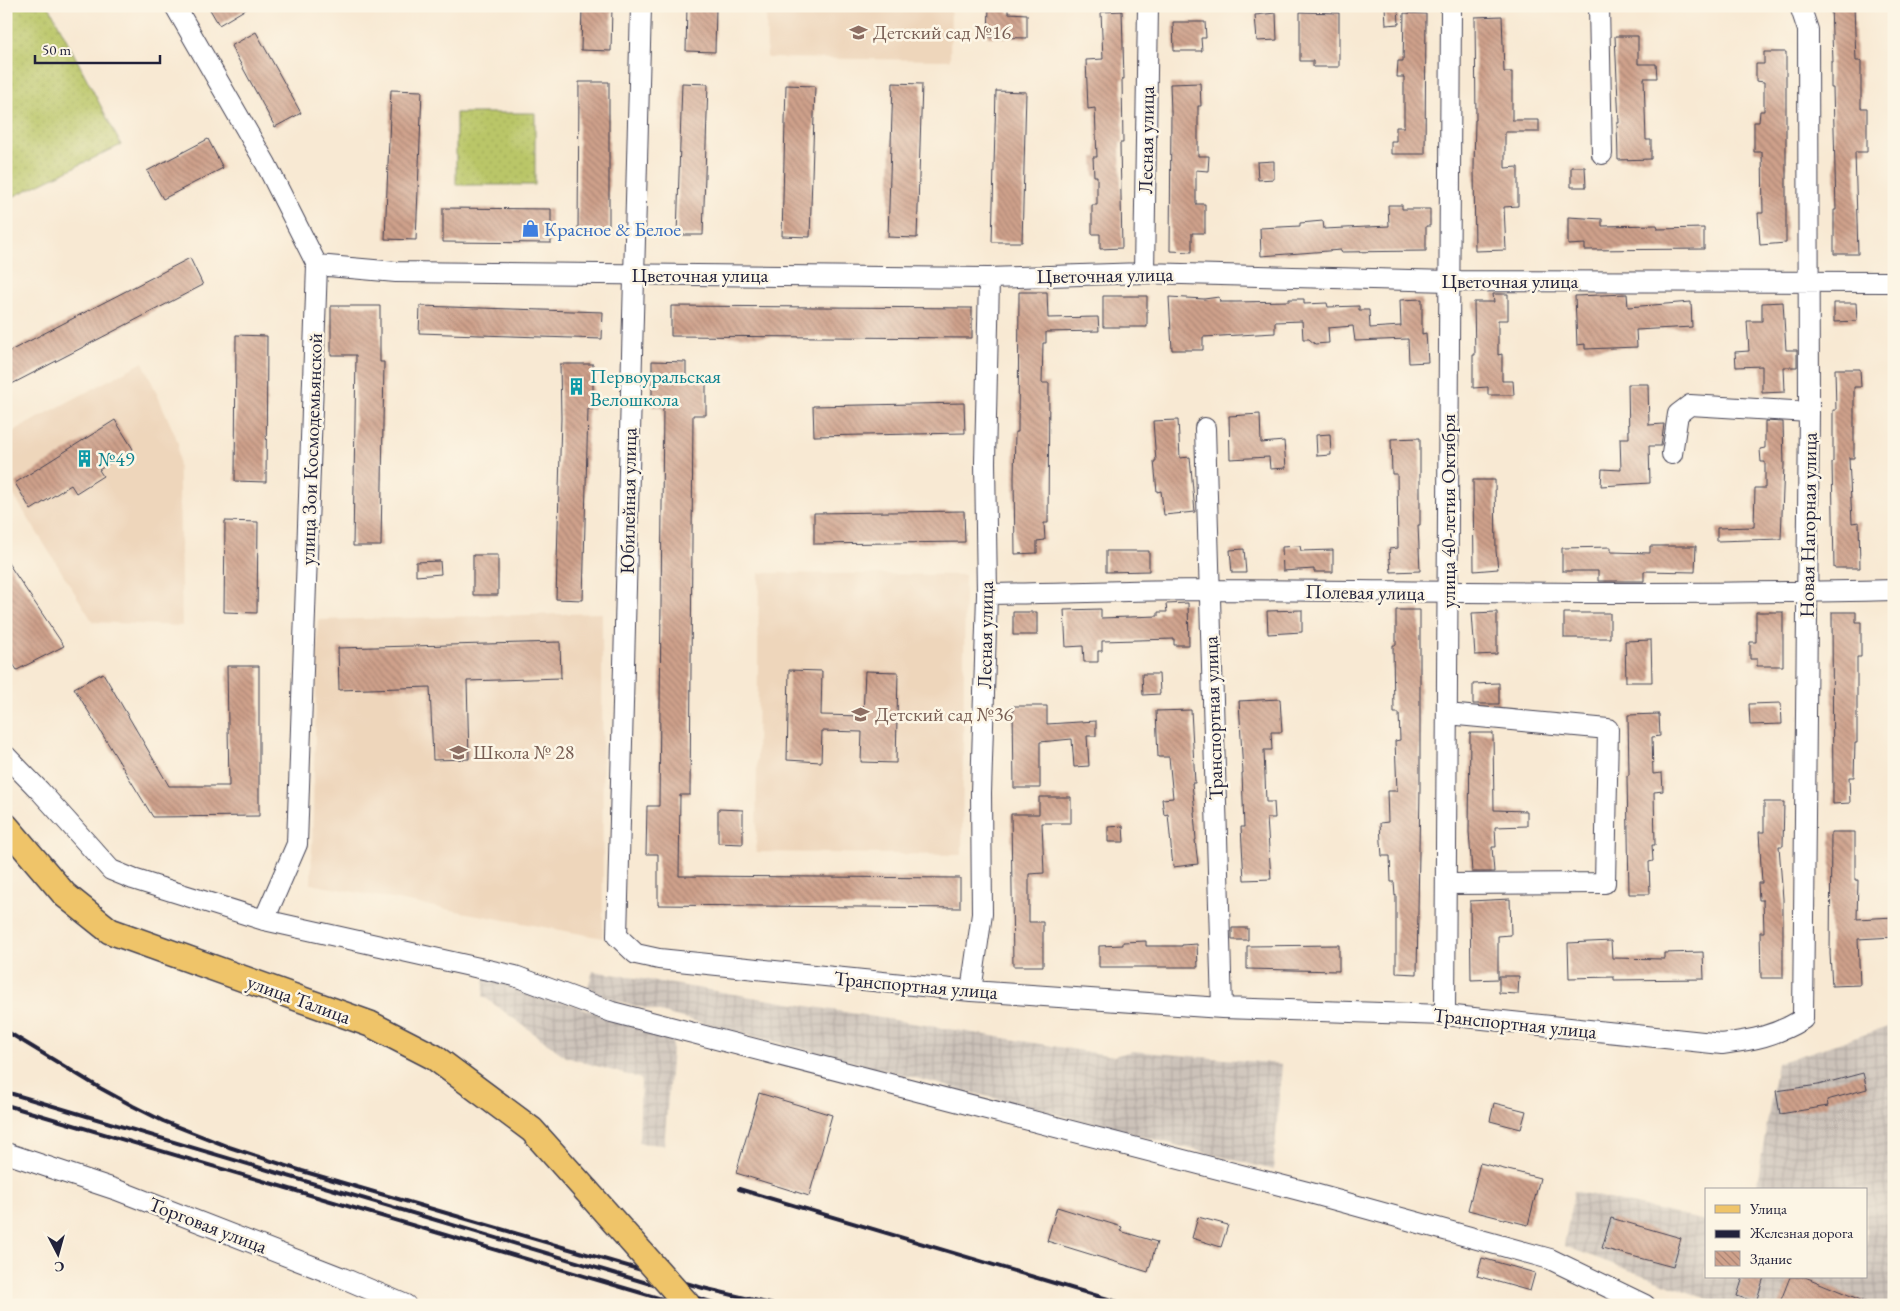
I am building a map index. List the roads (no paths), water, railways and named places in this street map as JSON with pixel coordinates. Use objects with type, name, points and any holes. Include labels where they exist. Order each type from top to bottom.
[{"type":"main road","name":"улица Талица","points":[[6,826],[65,895],[110,931],[370,1024],[434,1057],[532,1130],[688,1305]]},
{"type":"street","name":"улица Зои Космодемьянской","points":[[175,6],[261,154],[317,265],[297,844],[264,920]]},
{"type":"street","name":"Юбилейная улица","points":[[617,936],[641,6]]},
{"type":"street","name":"Лесная улица","points":[[1144,273],[1148,6]]},
{"type":"street","name":"улица 40-летия Октября","points":[[1446,1015],[1451,6]]},
{"type":"street","points":[[1599,6],[1602,154]]},
{"type":"street","name":"Новая Нагорная улица","points":[[1800,6],[1808,30],[1810,282],[1802,1019]]},
{"type":"street","name":"Цветочная улица","points":[[317,265],[396,272],[989,278],[1144,273],[1450,281],[1894,282]]},
{"type":"street","name":"Лесная улица","points":[[970,991],[982,914],[981,793],[987,594],[985,462],[989,278]]},
{"type":"street","points":[[1672,454],[1678,414],[1690,405],[1809,412]]},
{"type":"street","name":"Транспортная улица","points":[[1205,428],[1208,590],[1217,804],[1222,1008]]},
{"type":"street","name":"Полевая улица","points":[[987,594],[1208,590],[1448,593],[1807,593],[1894,590]]},
{"type":"street","points":[[1447,714],[1608,729],[1605,884],[1447,884]]},
{"type":"street","points":[[6,756],[111,870],[264,920],[515,976],[612,1012],[1307,1192],[1541,1256],[1645,1305]]},
{"type":"street","name":"Транспортная улица","points":[[617,936],[636,954],[659,959],[970,991],[1222,1008],[1446,1015],[1722,1044],[1756,1040],[1783,1031],[1802,1019]]},
{"type":"street","name":"Торговая улица","points":[[6,1153],[117,1190],[343,1278],[406,1305]]},
{"type":"railway","points":[[6,1031],[133,1106],[163,1121],[229,1147],[302,1171],[703,1288],[775,1305]]},
{"type":"railway","points":[[6,1092],[721,1305]]},
{"type":"railway","points":[[6,1105],[682,1305]]},
{"type":"railway","points":[[739,1189],[1128,1305]]},
{"type":"place","name":"Детский сад №16","points":[[859,32]]},
{"type":"place","name":"Красное & Белое","points":[[530,229]]},
{"type":"place","name":"Первоуральская Велошкола","points":[[576,387]]},
{"type":"place","name":"№49","points":[[84,459]]},
{"type":"place","name":"Детский сад №36","points":[[861,714]]},
{"type":"place","name":"Школа № 28","points":[[459,752]]}]
